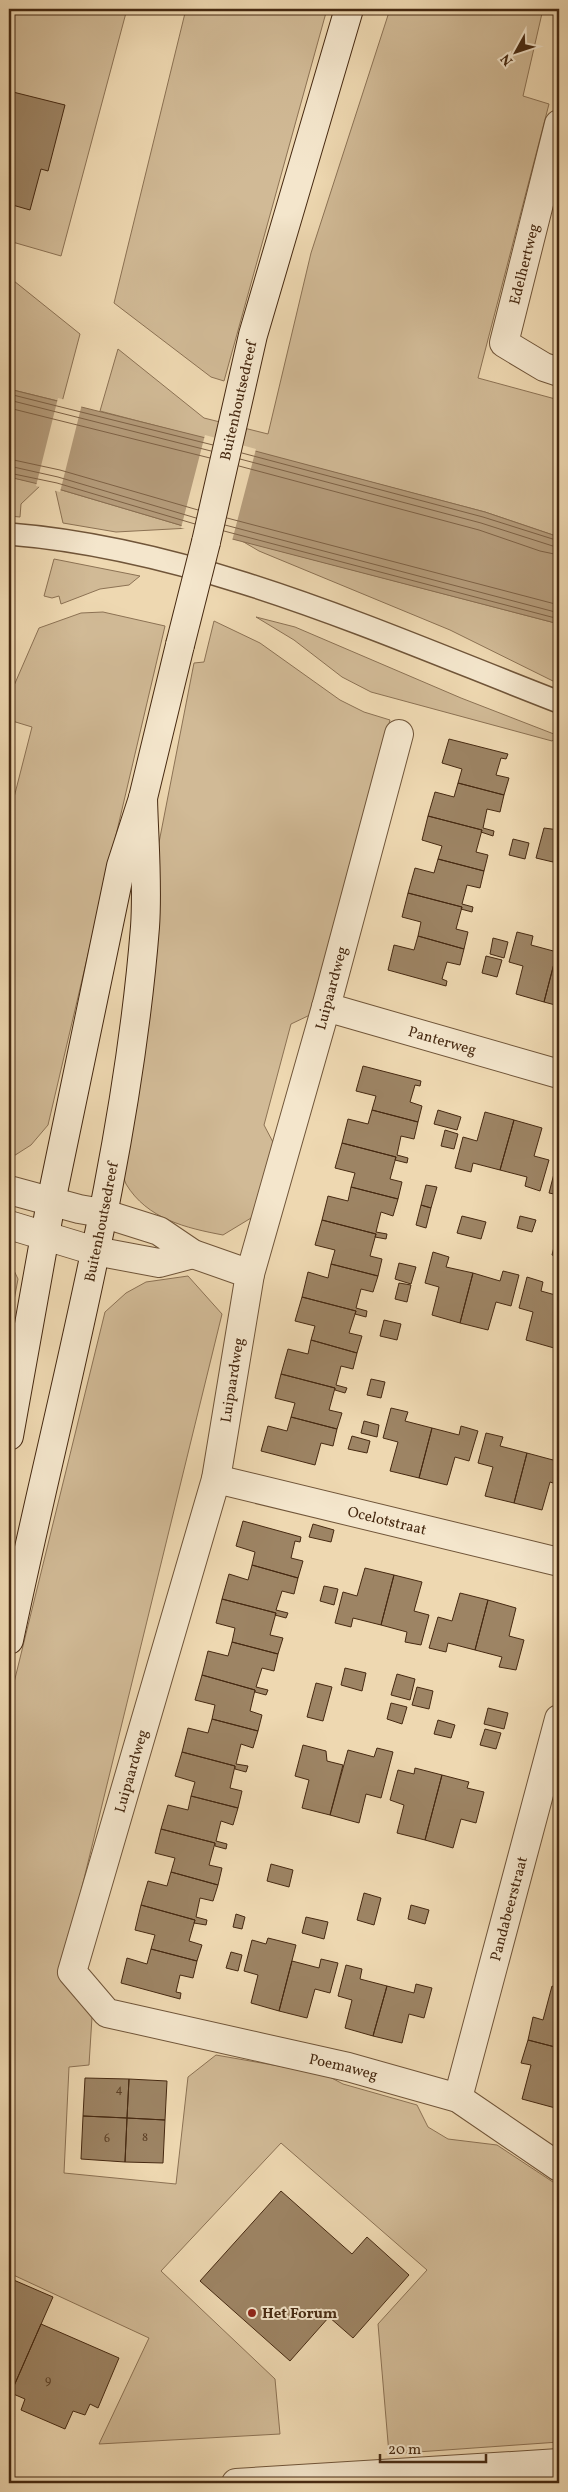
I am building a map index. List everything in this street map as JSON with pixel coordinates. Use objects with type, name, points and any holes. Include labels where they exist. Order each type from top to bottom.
[{"type":"street","name":"Buitenhoutsedreef","points":[[9,1436],[51,1202],[121,866],[143,798],[253,335],[349,9]]},
{"type":"street","name":"Edelhertweg","points":[[559,124],[504,343],[544,367],[559,372]]},
{"type":"street","name":"Luipaardweg","points":[[107,2013],[72,1972],[216,1479],[250,1274],[326,1007],[399,734]]},
{"type":"street","name":"Buitenhoutsedreef","points":[[9,1640],[95,1251],[130,1055],[145,925],[143,798]]},
{"type":"street","name":"Panterweg","points":[[326,1007],[559,1074]]},
{"type":"street","points":[[9,1190],[51,1202],[102,1213],[159,1231],[193,1254],[250,1274]]},
{"type":"street","points":[[9,1224],[95,1251],[159,1263],[193,1254]]},
{"type":"street","name":"Ocelotstraat","points":[[216,1479],[559,1562]]},
{"type":"street","name":"Pandabeerstraat","points":[[458,2098],[559,1719]]},
{"type":"street","name":"Poemaweg","points":[[107,2013],[348,2067],[458,2098],[559,2167]]},
{"type":"street","points":[[236,2483],[418,2477],[559,2463]]},
{"type":"lane","points":[[9,534],[36,536],[138,553],[252,585],[559,702]]},
{"type":"shaded area","points":[[9,9],[127,9],[61,256],[9,241]]},
{"type":"shaded area","points":[[186,9],[327,9],[224,381],[211,377],[114,303]]},
{"type":"shaded area","points":[[390,9],[543,9],[523,96],[549,104],[478,378],[559,400],[559,537],[485,512],[100,411],[118,349],[204,418],[268,434],[311,253]]},
{"type":"shaded area","points":[[9,277],[80,334],[62,402],[9,389]]},
{"type":"shaded area","points":[[9,477],[42,484],[21,504],[20,517],[9,516]]},
{"type":"shaded area","points":[[55,488],[190,528],[116,532],[63,523]]},
{"type":"shaded area","points":[[242,541],[559,624],[559,684],[450,630],[259,551]]},
{"type":"shaded area","points":[[54,559],[140,576],[129,585],[100,589],[61,604],[59,596],[52,598],[44,596]]},
{"type":"shaded area","points":[[103,612],[165,626],[48,1125],[31,1145],[9,1159],[9,817],[32,727],[9,720],[9,697],[39,628],[81,613]]},
{"type":"shaded area","points":[[256,617],[295,627],[461,698],[559,736],[552,741],[371,692],[342,677],[294,640]]},
{"type":"shaded area","points":[[214,621],[260,643],[340,700],[364,712],[390,720],[312,1014],[291,1024],[264,1125],[275,1146],[256,1215],[223,1235],[195,1229],[168,1220],[145,1206],[126,1184],[121,1150],[158,933],[155,863],[194,663],[204,662]]},
{"type":"shaded area","points":[[9,1260],[18,1279],[9,1327]]},
{"type":"shaded area","points":[[188,1276],[222,1314],[60,1977],[92,2017],[89,2065],[69,2067],[64,2173],[176,2184],[188,2077],[216,2055],[324,2074],[343,2084],[417,2105],[428,2127],[448,2139],[497,2145],[559,2186],[559,2442],[389,2454],[378,2324],[427,2270],[281,2143],[161,2271],[275,2379],[280,2434],[99,2444],[149,2338],[9,2273],[9,1703],[105,1312],[126,1293],[146,1282]]},
{"type":"water","points":[[9,389],[210,439],[485,512],[559,537],[559,624],[190,528],[55,488],[9,477]]},
{"type":"pier","points":[[58,398],[82,404],[60,492],[36,486]]},
{"type":"pier","points":[[205,435],[256,449],[232,541],[181,528]]},
{"type":"building","points":[[9,91],[65,105],[48,171],[41,169],[30,210],[9,204]]},
{"type":"building","points":[[449,739],[508,754],[506,759],[501,758],[496,775],[509,778],[504,795],[458,783],[462,769],[442,763]]},
{"type":"building","points":[[458,783],[504,795],[500,812],[487,809],[483,828],[494,831],[493,836],[481,832],[482,830],[428,816],[435,792],[454,797]]},
{"type":"building","points":[[428,816],[482,830],[476,852],[488,855],[484,871],[438,859],[442,846],[422,840]]},
{"type":"building","points":[[544,828],[559,830],[559,854],[555,853],[553,862],[536,858]]},
{"type":"building","points":[[513,839],[529,843],[525,859],[509,855]]},
{"type":"building","points":[[438,859],[484,871],[480,888],[467,885],[462,904],[473,907],[472,912],[461,909],[462,907],[408,893],[415,868],[434,873]]},
{"type":"building","points":[[408,893],[462,907],[456,929],[468,932],[464,949],[418,936],[421,922],[402,917]]},
{"type":"building","points":[[517,932],[533,936],[531,945],[557,952],[544,1002],[516,994],[523,966],[509,962]]},
{"type":"building","points":[[418,936],[464,949],[460,965],[447,962],[442,979],[447,981],[446,986],[388,970],[394,945],[414,950]]},
{"type":"building","points":[[493,938],[508,942],[504,958],[490,954]]},
{"type":"building","points":[[557,952],[559,953],[559,1006],[544,1002]]},
{"type":"building","points":[[486,956],[502,960],[497,977],[482,973]]},
{"type":"building","points":[[363,1066],[421,1081],[420,1086],[415,1085],[410,1102],[422,1106],[418,1122],[372,1110],[376,1096],[356,1091]]},
{"type":"building","points":[[372,1110],[418,1122],[414,1139],[401,1136],[397,1155],[408,1158],[407,1163],[395,1160],[396,1157],[342,1143],[348,1119],[368,1124]]},
{"type":"building","points":[[438,1110],[461,1117],[457,1130],[434,1124]]},
{"type":"building","points":[[485,1112],[514,1120],[500,1170],[473,1163],[471,1172],[455,1168],[463,1137],[477,1141]]},
{"type":"building","points":[[514,1120],[542,1128],[534,1156],[549,1160],[540,1191],[525,1186],[527,1177],[500,1170]]},
{"type":"building","points":[[445,1130],[458,1134],[454,1149],[441,1146]]},
{"type":"building","points":[[342,1143],[396,1157],[390,1179],[402,1182],[398,1199],[351,1187],[355,1173],[335,1168]]},
{"type":"building","points":[[557,1162],[559,1163],[559,1195],[549,1193]]},
{"type":"building","points":[[426,1185],[437,1187],[431,1208],[421,1205]]},
{"type":"building","points":[[351,1187],[398,1199],[393,1216],[381,1212],[376,1232],[387,1234],[386,1239],[375,1237],[376,1234],[322,1220],[328,1196],[348,1201]]},
{"type":"building","points":[[421,1205],[431,1208],[426,1228],[416,1225]]},
{"type":"building","points":[[462,1216],[486,1222],[481,1239],[457,1233]]},
{"type":"building","points":[[520,1216],[536,1220],[532,1232],[517,1228]]},
{"type":"building","points":[[322,1220],[376,1234],[370,1256],[382,1259],[378,1276],[331,1264],[335,1250],[315,1245]]},
{"type":"building","points":[[555,1243],[559,1244],[559,1257],[552,1255]]},
{"type":"building","points":[[433,1252],[449,1257],[446,1267],[473,1273],[460,1323],[432,1315],[439,1287],[425,1283]]},
{"type":"building","points":[[399,1263],[416,1267],[411,1284],[395,1279]]},
{"type":"building","points":[[331,1264],[378,1276],[373,1292],[361,1289],[356,1308],[367,1311],[366,1317],[355,1314],[356,1311],[302,1297],[308,1272],[328,1278]]},
{"type":"building","points":[[503,1271],[519,1275],[511,1306],[496,1302],[488,1330],[460,1323],[473,1273],[500,1281]]},
{"type":"building","points":[[527,1277],[543,1282],[541,1291],[559,1296],[559,1330],[554,1348],[526,1340],[533,1312],[519,1308]]},
{"type":"building","points":[[399,1283],[411,1285],[407,1302],[395,1299]]},
{"type":"building","points":[[302,1297],[356,1311],[349,1333],[362,1336],[357,1353],[311,1340],[315,1326],[295,1321]]},
{"type":"building","points":[[384,1320],[401,1324],[397,1340],[380,1336]]},
{"type":"building","points":[[559,1330],[559,1349],[554,1348]]},
{"type":"building","points":[[311,1340],[357,1353],[353,1369],[341,1366],[336,1385],[347,1388],[345,1393],[335,1390],[335,1388],[281,1374],[288,1349],[308,1354]]},
{"type":"building","points":[[281,1374],[335,1388],[329,1410],[342,1413],[337,1429],[291,1417],[295,1403],[275,1398]]},
{"type":"building","points":[[371,1379],[385,1382],[381,1398],[367,1395]]},
{"type":"building","points":[[391,1408],[408,1412],[405,1421],[432,1428],[419,1478],[390,1471],[398,1442],[383,1438]]},
{"type":"building","points":[[291,1417],[337,1429],[333,1446],[321,1443],[315,1465],[261,1451],[268,1426],[287,1431]]},
{"type":"building","points":[[364,1421],[379,1425],[377,1437],[361,1433]]},
{"type":"building","points":[[461,1426],[478,1431],[469,1461],[455,1457],[447,1485],[419,1478],[432,1428],[459,1435]]},
{"type":"building","points":[[486,1433],[503,1437],[500,1446],[527,1453],[514,1503],[485,1496],[493,1467],[478,1463]]},
{"type":"building","points":[[352,1436],[370,1441],[367,1453],[348,1449]]},
{"type":"building","points":[[556,1451],[559,1452],[559,1485],[550,1482],[542,1510],[514,1503],[527,1453],[553,1460]]},
{"type":"building","points":[[243,1521],[301,1537],[300,1542],[295,1541],[291,1558],[303,1561],[298,1578],[252,1565],[255,1552],[236,1546]]},
{"type":"building","points":[[313,1524],[334,1530],[331,1542],[309,1537]]},
{"type":"building","points":[[252,1565],[298,1578],[294,1594],[282,1591],[276,1610],[288,1613],[286,1618],[275,1615],[276,1613],[222,1599],[229,1574],[248,1580]]},
{"type":"building","points":[[365,1568],[394,1575],[381,1625],[353,1618],[351,1627],[335,1623],[343,1592],[357,1596]]},
{"type":"building","points":[[394,1575],[422,1582],[414,1611],[429,1615],[421,1645],[405,1642],[407,1632],[381,1625]]},
{"type":"building","points":[[324,1586],[338,1589],[334,1605],[320,1601]]},
{"type":"building","points":[[460,1593],[488,1600],[475,1650],[448,1643],[446,1652],[429,1648],[438,1617],[452,1621]]},
{"type":"building","points":[[222,1599],[276,1613],[270,1635],[283,1638],[278,1654],[232,1642],[235,1628],[216,1623]]},
{"type":"building","points":[[488,1600],[516,1608],[509,1636],[524,1640],[516,1670],[499,1667],[502,1657],[475,1650]]},
{"type":"building","points":[[232,1642],[278,1654],[274,1671],[262,1668],[256,1687],[268,1690],[266,1695],[202,1675],[208,1651],[228,1656]]},
{"type":"building","points":[[345,1668],[366,1673],[362,1691],[341,1685]]},
{"type":"building","points":[[397,1674],[415,1679],[410,1700],[391,1695]]},
{"type":"building","points":[[202,1675],[255,1690],[250,1711],[262,1715],[258,1731],[212,1719],[215,1705],[195,1700]]},
{"type":"building","points":[[316,1683],[332,1687],[323,1721],[307,1717]]},
{"type":"building","points":[[417,1687],[433,1691],[429,1709],[412,1705]]},
{"type":"building","points":[[391,1703],[407,1707],[402,1724],[387,1719]]},
{"type":"building","points":[[488,1708],[508,1713],[504,1729],[484,1724]]},
{"type":"building","points":[[212,1719],[258,1731],[253,1748],[241,1744],[236,1764],[248,1766],[246,1772],[235,1769],[235,1766],[182,1752],[188,1728],[208,1733]]},
{"type":"building","points":[[438,1720],[455,1725],[451,1738],[434,1734]]},
{"type":"building","points":[[485,1729],[501,1733],[496,1749],[480,1745]]},
{"type":"building","points":[[303,1745],[326,1751],[327,1761],[343,1765],[330,1815],[302,1808],[309,1780],[295,1776]]},
{"type":"building","points":[[377,1748],[393,1752],[381,1798],[366,1794],[359,1823],[330,1815],[348,1750],[374,1757]]},
{"type":"building","points":[[182,1752],[235,1766],[230,1788],[242,1791],[238,1808],[191,1796],[195,1782],[175,1776]]},
{"type":"building","points":[[415,1768],[442,1775],[425,1840],[397,1833],[404,1805],[390,1800],[398,1770],[414,1774]]},
{"type":"building","points":[[442,1775],[469,1782],[467,1788],[484,1792],[476,1823],[461,1819],[453,1848],[425,1840]]},
{"type":"building","points":[[191,1796],[238,1808],[233,1825],[221,1821],[216,1841],[227,1844],[226,1849],[215,1846],[215,1843],[161,1829],[168,1805],[188,1810]]},
{"type":"building","points":[[161,1829],[215,1843],[209,1865],[222,1868],[218,1885],[171,1872],[175,1858],[155,1853]]},
{"type":"building","points":[[271,1864],[293,1870],[289,1887],[267,1881]]},
{"type":"building","points":[[171,1872],[218,1885],[213,1901],[200,1898],[196,1917],[207,1920],[206,1925],[194,1923],[195,1920],[141,1905],[148,1881],[167,1886]]},
{"type":"building","points":[[364,1893],[381,1898],[374,1925],[357,1920]]},
{"type":"building","points":[[141,1905],[195,1920],[189,1941],[202,1945],[197,1961],[151,1949],[155,1935],[135,1930]]},
{"type":"building","points":[[411,1905],[429,1910],[425,1924],[408,1919]]},
{"type":"building","points":[[236,1914],[245,1917],[242,1929],[233,1927]]},
{"type":"building","points":[[306,1917],[328,1922],[324,1939],[302,1933]]},
{"type":"building","points":[[268,1938],[296,1945],[279,2011],[251,2003],[258,1975],[244,1971],[252,1940],[266,1944]]},
{"type":"building","points":[[151,1949],[197,1961],[193,1978],[180,1975],[176,1992],[181,1993],[180,1999],[121,1983],[127,1958],[147,1964]]},
{"type":"building","points":[[231,1952],[242,1955],[238,1971],[226,1968]]},
{"type":"building","points":[[321,1959],[338,1963],[330,1993],[315,1989],[307,2018],[279,2011],[292,1961],[319,1968]]},
{"type":"building","points":[[346,1965],[362,1969],[360,1979],[387,1986],[373,2036],[345,2028],[352,2000],[338,1996]]},
{"type":"building","points":[[559,1969],[559,1989],[554,1987]]},
{"type":"building","points":[[416,1984],[432,1988],[424,2018],[409,2014],[402,2043],[373,2036],[387,1986],[414,1993]]},
{"type":"building","points":[[552,1986],[559,1989],[559,2048],[528,2040],[533,2017],[543,2020]]},
{"type":"building","points":[[528,2040],[559,2048],[559,2109],[522,2099],[531,2065],[521,2063]]},
{"type":"building","points":[[85,2078],[129,2079],[127,2118],[83,2116]]},
{"type":"building","points":[[129,2079],[167,2081],[165,2120],[127,2118]]},
{"type":"building","points":[[83,2116],[127,2118],[125,2162],[81,2159]]},
{"type":"building","points":[[127,2118],[165,2120],[163,2163],[125,2162]]},
{"type":"building","points":[[281,2191],[352,2254],[367,2237],[409,2275],[353,2338],[329,2317],[290,2361],[200,2281]]},
{"type":"building","points":[[9,2278],[53,2297],[9,2397]]},
{"type":"building","points":[[41,2324],[119,2358],[98,2408],[90,2404],[85,2415],[73,2411],[65,2429],[21,2410],[25,2399],[11,2393]]},
{"type":"place","name":"Het Forum","points":[[252,2313]]}]
